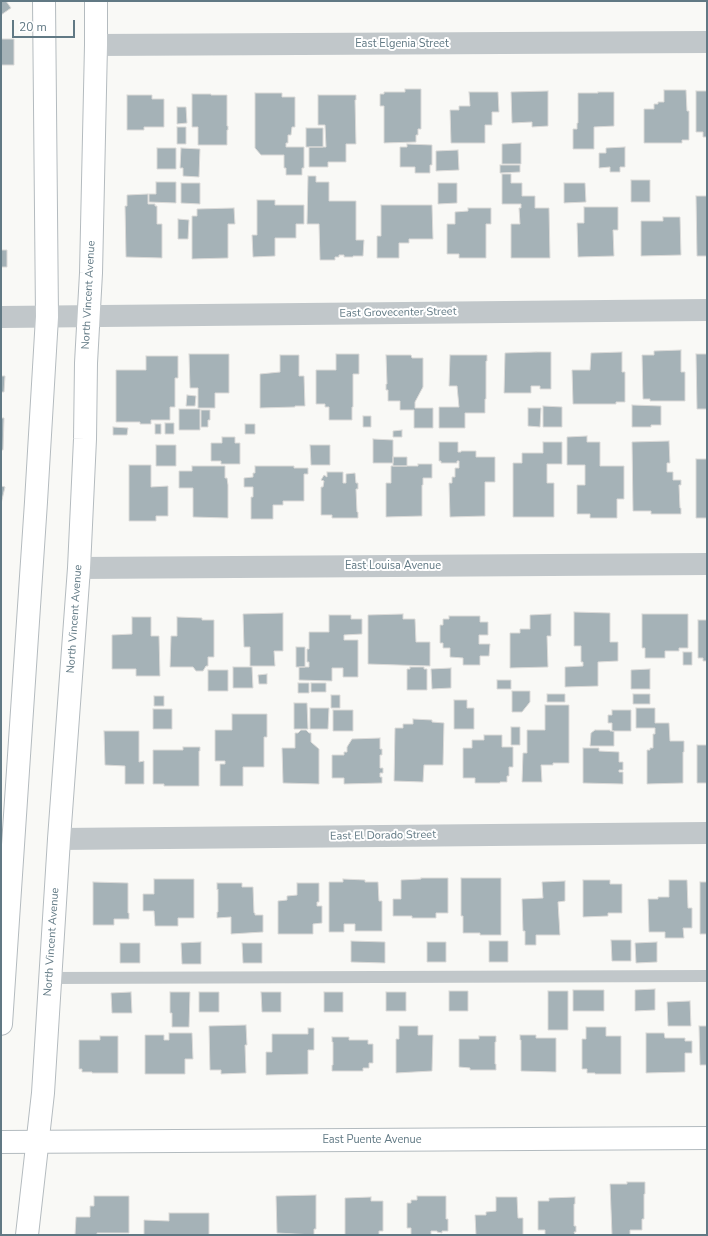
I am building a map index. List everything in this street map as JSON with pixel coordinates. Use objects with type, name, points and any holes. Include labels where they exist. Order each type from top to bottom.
[{"type":"main road","points":[[1,1024],[47,317],[44,1]]},
{"type":"main road","name":"North Vincent Avenue","points":[[27,1235],[43,1094],[59,839],[79,568],[85,439],[86,363],[91,273],[96,1]]},
{"type":"main road","name":"East Puente Avenue","points":[[1,1142],[707,1138]]},
{"type":"street","name":"East Elgenia Street","points":[[96,45],[707,42]]},
{"type":"street","name":"East Grovecenter Street","points":[[1,317],[707,310]]},
{"type":"street","name":"East Louisa Avenue","points":[[79,568],[707,564]]},
{"type":"street","name":"East El Dorado Street","points":[[59,839],[707,833]]},
{"type":"lane","points":[[50,978],[707,976]]},
{"type":"building","points":[[1,1],[6,1],[11,8],[1,15]]},
{"type":"building","points":[[1,39],[14,39],[14,65],[1,65]]},
{"type":"building","points":[[405,89],[421,89],[421,129],[418,129],[416,142],[384,143],[384,106],[380,106],[380,94],[384,94],[384,92],[405,92]]},
{"type":"building","points":[[664,90],[686,90],[687,111],[689,111],[689,140],[682,140],[682,143],[644,143],[644,109],[654,109],[654,104],[664,102]]},
{"type":"building","points":[[548,91],[548,126],[532,127],[532,122],[512,123],[511,92]]},
{"type":"building","points":[[696,91],[707,91],[707,137],[703,137],[703,132],[696,132]]},
{"type":"building","points":[[469,92],[498,92],[499,112],[492,112],[492,125],[485,125],[485,143],[451,143],[450,110],[459,110],[459,106],[470,106]]},
{"type":"building","points":[[614,92],[614,126],[594,127],[594,149],[573,149],[573,129],[577,129],[578,123],[578,93]]},
{"type":"building","points":[[255,93],[282,93],[282,97],[295,97],[295,127],[292,127],[291,135],[288,135],[288,143],[286,143],[286,147],[304,147],[304,168],[302,168],[302,175],[286,175],[286,168],[284,168],[284,155],[261,155],[255,148]]},
{"type":"building","points":[[192,94],[227,95],[227,145],[198,145],[198,127],[192,127]]},
{"type":"building","points":[[127,95],[152,95],[152,99],[164,99],[164,127],[144,127],[144,130],[127,130]]},
{"type":"building","points":[[318,95],[356,95],[356,144],[346,144],[346,162],[328,162],[328,167],[309,167],[309,147],[326,147],[325,125],[318,125]]},
{"type":"building","points":[[177,107],[186,107],[187,123],[177,124]]},
{"type":"building","points":[[177,127],[186,127],[186,144],[177,144]]},
{"type":"building","points":[[306,128],[323,128],[323,147],[306,147]]},
{"type":"building","points":[[521,143],[521,164],[502,164],[502,144]]},
{"type":"building","points":[[407,144],[432,145],[432,165],[430,165],[430,173],[415,173],[415,167],[400,167],[400,147],[407,147]]},
{"type":"building","points":[[625,147],[625,167],[620,167],[620,172],[610,172],[610,167],[599,168],[599,153],[606,153],[606,148]]},
{"type":"building","points":[[157,148],[176,148],[176,169],[157,169]]},
{"type":"building","points":[[181,148],[200,149],[199,177],[183,176],[183,168],[180,168]]},
{"type":"building","points":[[458,150],[459,170],[436,171],[436,151]]},
{"type":"building","points":[[500,165],[520,165],[520,172],[500,173]]},
{"type":"building","points":[[502,174],[511,174],[511,183],[522,183],[522,196],[535,196],[535,208],[549,208],[550,258],[511,258],[511,224],[520,224],[519,208],[521,208],[521,204],[502,204]]},
{"type":"building","points":[[308,176],[316,176],[316,182],[329,182],[329,201],[356,201],[356,240],[364,240],[363,256],[344,257],[344,255],[339,255],[339,257],[335,257],[335,260],[320,260],[319,224],[307,224]]},
{"type":"building","points":[[631,180],[650,180],[650,202],[631,202]]},
{"type":"building","points":[[156,182],[176,182],[176,203],[149,202],[149,194],[156,194]]},
{"type":"building","points":[[181,183],[200,183],[200,204],[181,203]]},
{"type":"building","points":[[438,183],[457,183],[457,203],[438,204]]},
{"type":"building","points":[[564,183],[585,183],[586,202],[564,203]]},
{"type":"building","points":[[148,194],[148,204],[155,204],[155,206],[157,206],[157,224],[162,224],[162,258],[126,257],[125,206],[127,206],[127,195]]},
{"type":"building","points":[[696,196],[707,196],[707,256],[697,256]]},
{"type":"building","points":[[257,200],[275,200],[275,205],[304,205],[304,224],[296,224],[296,238],[275,238],[275,256],[253,257],[252,235],[257,235]]},
{"type":"building","points":[[381,205],[432,205],[433,239],[409,239],[409,243],[399,243],[399,258],[377,258],[377,236],[381,236]]},
{"type":"building","points":[[584,207],[618,207],[618,230],[613,230],[614,256],[578,257],[577,223],[584,223]]},
{"type":"building","points":[[234,208],[235,224],[228,224],[228,258],[192,259],[192,216],[197,216],[197,209]]},
{"type":"building","points":[[468,208],[491,208],[491,224],[486,224],[486,258],[459,258],[459,254],[447,254],[447,224],[455,224],[455,212],[468,211]]},
{"type":"building","points":[[663,217],[680,217],[681,255],[641,256],[641,221],[663,221]]},
{"type":"building","points":[[178,219],[189,220],[188,239],[178,239]]},
{"type":"building","points":[[1,250],[7,250],[7,267],[1,267]]},
{"type":"building","points":[[681,350],[681,372],[685,372],[685,401],[650,401],[650,399],[643,399],[642,355],[654,355],[654,351]]},
{"type":"building","points":[[551,352],[551,389],[540,389],[540,386],[531,386],[531,393],[504,393],[505,353]]},
{"type":"building","points":[[622,352],[622,372],[625,372],[625,402],[616,402],[616,404],[573,404],[572,370],[590,370],[591,353]]},
{"type":"building","points":[[189,354],[229,354],[229,393],[215,393],[215,408],[198,408],[198,388],[190,388]]},
{"type":"building","points":[[336,354],[359,354],[359,374],[353,374],[352,420],[329,420],[329,407],[325,407],[325,404],[316,404],[316,370],[336,370]]},
{"type":"building","points":[[696,354],[707,354],[707,409],[697,409]]},
{"type":"building","points":[[280,355],[299,355],[299,376],[304,376],[305,406],[260,408],[260,374],[280,372]]},
{"type":"building","points":[[386,355],[411,355],[412,358],[423,358],[423,387],[415,402],[415,408],[433,408],[433,428],[414,428],[414,410],[400,410],[400,401],[388,401],[388,390],[386,390]]},
{"type":"building","points":[[450,355],[487,355],[485,413],[465,413],[465,428],[439,428],[439,407],[459,407],[457,386],[449,386]]},
{"type":"building","points":[[146,356],[178,356],[178,378],[175,378],[175,407],[170,407],[170,420],[151,420],[151,424],[140,424],[140,422],[116,422],[116,370],[146,370]]},
{"type":"building","points":[[1,376],[5,376],[4,392],[1,392]]},
{"type":"building","points":[[187,395],[196,396],[195,406],[186,406]]},
{"type":"building","points":[[632,405],[661,406],[661,425],[651,425],[651,427],[632,427]]},
{"type":"building","points":[[543,406],[562,407],[562,427],[543,427]]},
{"type":"building","points":[[528,408],[541,408],[540,427],[528,426]]},
{"type":"building","points":[[179,409],[200,409],[200,430],[179,430]]},
{"type":"building","points":[[201,410],[210,410],[208,427],[201,427]]},
{"type":"building","points":[[363,416],[371,416],[371,427],[363,427]]},
{"type":"building","points":[[1,418],[4,418],[3,450],[1,450]]},
{"type":"building","points":[[165,423],[174,423],[174,434],[165,434]]},
{"type":"building","points":[[155,424],[161,424],[161,434],[155,434]]},
{"type":"building","points":[[245,424],[255,424],[255,434],[245,434]]},
{"type":"building","points":[[113,427],[128,428],[127,435],[113,435]]},
{"type":"building","points":[[402,430],[402,437],[393,437],[393,431]]},
{"type":"building","points":[[587,436],[587,442],[600,442],[600,466],[624,466],[624,499],[617,499],[617,518],[590,518],[590,514],[577,514],[577,485],[585,485],[585,465],[567,465],[567,437]]},
{"type":"building","points":[[222,437],[235,437],[235,443],[240,443],[240,464],[221,464],[221,461],[211,461],[211,443],[222,443]]},
{"type":"building","points":[[373,439],[393,440],[393,463],[373,463]]},
{"type":"building","points":[[669,441],[670,463],[667,463],[667,472],[673,472],[673,480],[681,480],[681,485],[679,485],[681,514],[651,514],[651,511],[633,511],[632,442]]},
{"type":"building","points":[[439,442],[458,442],[458,452],[476,451],[476,457],[495,457],[495,482],[485,482],[485,516],[450,517],[449,483],[452,483],[452,477],[455,477],[455,468],[459,468],[459,461],[457,461],[457,463],[441,463],[441,461],[439,461]]},
{"type":"building","points":[[543,442],[562,442],[562,464],[547,464],[547,483],[554,483],[554,517],[513,517],[513,463],[522,463],[522,453],[543,453]]},
{"type":"building","points":[[156,445],[176,445],[176,466],[156,466]]},
{"type":"building","points":[[310,445],[330,445],[330,465],[311,465]]},
{"type":"building","points":[[393,457],[407,457],[407,466],[393,466]]},
{"type":"building","points":[[696,459],[707,459],[707,518],[696,518]]},
{"type":"building","points":[[418,464],[432,464],[432,478],[423,478],[422,516],[386,517],[386,483],[391,483],[391,466],[418,466]]},
{"type":"building","points":[[129,465],[151,465],[151,487],[168,486],[168,516],[156,516],[156,521],[129,521]]},
{"type":"building","points":[[192,466],[225,466],[225,478],[227,478],[228,485],[228,518],[193,517],[193,488],[179,488],[179,471],[192,471]]},
{"type":"building","points":[[255,466],[294,466],[294,468],[308,468],[308,474],[304,474],[304,501],[283,501],[283,505],[273,505],[273,519],[251,519],[251,497],[253,497],[253,487],[244,487],[244,478],[253,477],[253,473],[255,473]]},
{"type":"building","points":[[327,472],[343,472],[343,483],[346,483],[346,474],[355,473],[356,483],[358,483],[358,489],[356,489],[358,518],[332,518],[332,515],[321,515],[321,487],[323,487],[324,481],[321,480],[324,475],[327,477]]},
{"type":"building","points":[[1,486],[5,487],[1,504]]},
{"type":"building","points":[[574,612],[610,613],[610,642],[618,642],[618,661],[598,662],[598,686],[565,687],[565,667],[583,666],[583,662],[581,662],[581,646],[574,646]]},
{"type":"building","points":[[283,613],[283,651],[274,651],[275,666],[250,666],[250,647],[244,647],[243,614]]},
{"type":"building","points":[[403,614],[403,619],[415,619],[416,642],[430,642],[430,666],[368,664],[368,615]]},
{"type":"building","points":[[551,614],[551,636],[547,636],[548,667],[510,668],[510,633],[520,633],[520,629],[530,629],[530,615]]},
{"type":"building","points":[[642,614],[688,614],[688,648],[679,648],[679,651],[665,651],[665,658],[645,658],[645,648],[642,648]]},
{"type":"building","points":[[329,615],[351,615],[351,619],[362,619],[362,634],[344,635],[344,640],[358,640],[358,677],[343,677],[343,668],[332,668],[332,681],[299,680],[299,667],[309,667],[309,662],[307,662],[307,649],[309,649],[309,632],[329,632]]},
{"type":"building","points":[[449,616],[480,616],[480,622],[488,622],[488,635],[479,635],[479,644],[490,644],[489,656],[480,656],[480,665],[463,665],[463,658],[450,657],[450,648],[443,648],[443,643],[440,643],[440,625],[443,625],[443,619],[449,619]]},
{"type":"building","points":[[132,617],[151,617],[151,636],[159,636],[160,676],[136,676],[136,669],[112,669],[112,635],[132,634]]},
{"type":"building","points":[[177,617],[214,620],[214,657],[208,657],[208,666],[206,666],[203,671],[196,671],[193,667],[170,667],[171,636],[177,636]]},
{"type":"building","points":[[698,620],[707,620],[707,661],[703,661],[703,658],[698,658]]},
{"type":"building","points":[[296,647],[305,647],[305,667],[296,667]]},
{"type":"building","points":[[683,652],[692,652],[692,665],[683,665]]},
{"type":"building","points":[[233,667],[252,667],[253,688],[233,688]]},
{"type":"building","points":[[410,667],[424,667],[424,669],[427,669],[427,690],[407,690],[407,669],[410,669]]},
{"type":"building","points":[[451,668],[451,688],[432,689],[431,669]]},
{"type":"building","points":[[650,669],[650,689],[631,689],[631,670]]},
{"type":"building","points":[[208,670],[228,670],[228,691],[208,691]]},
{"type":"building","points":[[267,674],[267,684],[259,684],[258,675]]},
{"type":"building","points":[[497,680],[511,680],[511,689],[497,689]]},
{"type":"building","points":[[298,683],[309,683],[309,693],[298,693]]},
{"type":"building","points":[[311,683],[326,683],[326,692],[311,692]]},
{"type":"building","points":[[512,691],[530,691],[530,702],[522,712],[512,712]]},
{"type":"building","points":[[547,694],[565,694],[565,702],[547,702]]},
{"type":"building","points":[[633,694],[650,694],[650,704],[633,704]]},
{"type":"building","points":[[331,695],[340,695],[340,708],[331,708]]},
{"type":"building","points":[[154,696],[164,696],[164,706],[154,706]]},
{"type":"building","points":[[454,700],[467,700],[467,708],[474,708],[474,729],[454,729]]},
{"type":"building","points":[[294,703],[307,703],[308,729],[294,729]]},
{"type":"building","points":[[545,705],[569,705],[569,763],[541,765],[542,782],[522,782],[523,753],[527,753],[527,730],[545,730]]},
{"type":"building","points":[[310,708],[329,708],[328,729],[310,729]]},
{"type":"building","points":[[636,708],[655,708],[655,723],[669,723],[670,741],[684,741],[683,783],[647,784],[647,750],[653,748],[653,734],[655,734],[655,728],[636,728]]},
{"type":"building","points":[[153,709],[172,709],[172,729],[153,729]]},
{"type":"building","points":[[333,710],[353,710],[353,731],[333,731]]},
{"type":"building","points":[[612,710],[631,710],[631,731],[612,731],[612,723],[608,723],[608,715],[612,715]]},
{"type":"building","points":[[232,714],[267,714],[267,737],[264,737],[264,767],[243,767],[243,786],[220,786],[220,764],[225,764],[225,761],[215,761],[215,730],[232,730]]},
{"type":"building","points":[[413,719],[432,720],[432,722],[444,723],[443,765],[424,765],[423,782],[394,781],[395,728],[403,728],[403,724],[413,724]]},
{"type":"building","points":[[511,727],[520,727],[520,745],[511,745]]},
{"type":"building","points":[[301,730],[306,730],[311,733],[311,742],[319,749],[319,784],[283,783],[282,748],[295,748],[295,733],[298,733]]},
{"type":"building","points":[[595,730],[614,731],[614,746],[590,746],[591,733]]},
{"type":"building","points":[[104,731],[139,731],[139,762],[144,761],[144,784],[125,784],[125,766],[105,765]]},
{"type":"building","points":[[484,735],[502,735],[502,747],[513,747],[513,767],[509,767],[507,782],[475,783],[475,778],[463,778],[463,748],[472,748],[472,740],[484,740]]},
{"type":"building","points":[[380,738],[380,749],[382,749],[382,755],[380,755],[380,768],[383,768],[383,773],[380,773],[380,777],[382,777],[382,783],[344,784],[344,778],[332,778],[332,755],[344,755],[344,752],[347,752],[347,747],[352,739]]},
{"type":"building","points":[[697,745],[707,745],[707,783],[697,783]]},
{"type":"building","points":[[183,747],[200,747],[199,786],[164,786],[164,784],[153,784],[153,750],[183,750]]},
{"type":"building","points":[[583,748],[599,748],[599,751],[619,752],[619,762],[623,762],[623,770],[619,770],[619,772],[623,772],[623,784],[583,783]]},
{"type":"building","points":[[448,878],[448,913],[436,913],[436,918],[393,916],[393,899],[401,899],[401,880]]},
{"type":"building","points":[[461,878],[501,878],[501,935],[463,933],[463,916],[461,916]]},
{"type":"building","points":[[154,879],[194,879],[194,918],[178,918],[178,926],[155,926],[154,911],[143,911],[143,894],[154,894]]},
{"type":"building","points":[[343,879],[378,882],[379,901],[382,901],[382,931],[355,931],[355,924],[344,924],[344,932],[329,932],[329,882],[343,882]]},
{"type":"building","points":[[583,880],[610,880],[610,884],[622,884],[622,913],[608,913],[608,916],[583,917]]},
{"type":"building","points":[[669,880],[687,880],[688,908],[692,908],[692,928],[683,928],[684,938],[665,938],[665,932],[649,932],[648,899],[669,897]]},
{"type":"building","points":[[565,881],[565,901],[558,902],[560,935],[536,935],[536,945],[525,945],[522,899],[543,898],[542,882]]},
{"type":"building","points":[[93,882],[128,883],[129,919],[114,919],[114,925],[93,925]]},
{"type":"building","points":[[700,882],[707,882],[707,934],[700,934]]},
{"type":"building","points":[[217,883],[242,883],[242,887],[253,887],[254,913],[255,915],[263,915],[263,932],[231,934],[231,917],[217,918]]},
{"type":"building","points":[[297,883],[319,883],[319,902],[317,902],[317,906],[322,906],[322,923],[313,924],[313,934],[278,934],[278,901],[287,900],[287,896],[297,895]]},
{"type":"building","points":[[611,940],[631,940],[631,961],[612,961]]},
{"type":"building","points":[[351,941],[385,942],[385,963],[351,962]]},
{"type":"building","points":[[489,941],[508,941],[508,962],[489,962]]},
{"type":"building","points":[[201,942],[201,964],[182,964],[181,943]]},
{"type":"building","points":[[427,942],[446,942],[446,962],[427,962]]},
{"type":"building","points":[[657,942],[657,962],[636,963],[635,943]]},
{"type":"building","points":[[120,943],[140,943],[140,963],[120,963]]},
{"type":"building","points":[[242,943],[262,943],[262,963],[243,963]]},
{"type":"building","points":[[655,989],[655,1010],[635,1011],[635,990]]},
{"type":"building","points":[[573,990],[604,990],[604,1011],[573,1011]]},
{"type":"building","points":[[449,991],[468,991],[468,1011],[449,1011]]},
{"type":"building","points":[[548,991],[568,991],[568,1030],[548,1030]]},
{"type":"building","points":[[131,992],[132,1013],[112,1013],[111,993]]},
{"type":"building","points":[[170,992],[190,992],[189,1027],[172,1027]]},
{"type":"building","points":[[199,992],[219,992],[219,1012],[199,1012]]},
{"type":"building","points":[[261,992],[281,992],[281,1012],[262,1012]]},
{"type":"building","points":[[324,992],[343,992],[343,1012],[324,1012]]},
{"type":"building","points":[[386,992],[406,992],[406,1011],[386,1011]]},
{"type":"building","points":[[690,1001],[691,1026],[668,1026],[667,1002]]},
{"type":"building","points":[[246,1025],[246,1073],[221,1074],[221,1070],[210,1070],[209,1026]]},
{"type":"building","points":[[399,1026],[418,1026],[418,1035],[433,1035],[432,1071],[396,1073],[396,1039],[399,1039]]},
{"type":"building","points":[[699,1026],[707,1026],[707,1065],[700,1065]]},
{"type":"building","points":[[586,1027],[606,1027],[606,1036],[621,1036],[621,1074],[587,1073],[587,1069],[582,1069],[582,1039],[586,1039]]},
{"type":"building","points":[[308,1028],[314,1028],[314,1050],[308,1050],[308,1074],[266,1075],[266,1052],[272,1052],[272,1034],[308,1034]]},
{"type":"building","points":[[169,1033],[192,1033],[193,1059],[185,1059],[185,1074],[145,1074],[145,1035],[164,1035],[164,1040],[169,1040]]},
{"type":"building","points":[[646,1033],[664,1033],[665,1038],[685,1038],[685,1041],[692,1041],[692,1053],[685,1053],[685,1072],[646,1073]]},
{"type":"building","points":[[520,1035],[536,1035],[536,1038],[556,1038],[556,1072],[521,1071]]},
{"type":"building","points":[[100,1036],[118,1036],[118,1073],[82,1072],[82,1069],[79,1069],[79,1040],[100,1040]]},
{"type":"building","points":[[479,1036],[496,1036],[496,1070],[470,1070],[470,1068],[459,1067],[459,1039],[479,1039]]},
{"type":"building","points":[[332,1037],[349,1037],[349,1040],[368,1040],[368,1044],[373,1044],[373,1063],[369,1063],[369,1068],[363,1068],[363,1071],[332,1071]]},
{"type":"building","points":[[627,1182],[645,1182],[644,1219],[642,1219],[642,1230],[630,1230],[630,1235],[612,1235],[610,1184],[627,1184]]},
{"type":"building","points":[[316,1195],[316,1229],[314,1229],[314,1235],[277,1233],[276,1196]]},
{"type":"building","points":[[94,1196],[129,1196],[129,1233],[75,1235],[76,1217],[90,1217],[90,1206],[94,1206]]},
{"type":"building","points":[[417,1196],[446,1196],[446,1219],[448,1219],[448,1231],[442,1231],[442,1233],[431,1231],[431,1235],[411,1235],[411,1228],[407,1228],[407,1203],[411,1203],[411,1200],[417,1200]]},
{"type":"building","points":[[371,1197],[371,1201],[383,1201],[383,1231],[379,1231],[379,1235],[345,1235],[345,1198]]},
{"type":"building","points":[[496,1197],[517,1197],[518,1218],[523,1218],[523,1235],[476,1235],[475,1215],[486,1215],[486,1212],[496,1211]]},
{"type":"building","points":[[575,1197],[575,1235],[545,1235],[545,1230],[538,1230],[538,1201],[549,1201],[549,1198]]},
{"type":"building","points":[[169,1213],[209,1213],[209,1235],[144,1235],[144,1220],[169,1221]]}]
